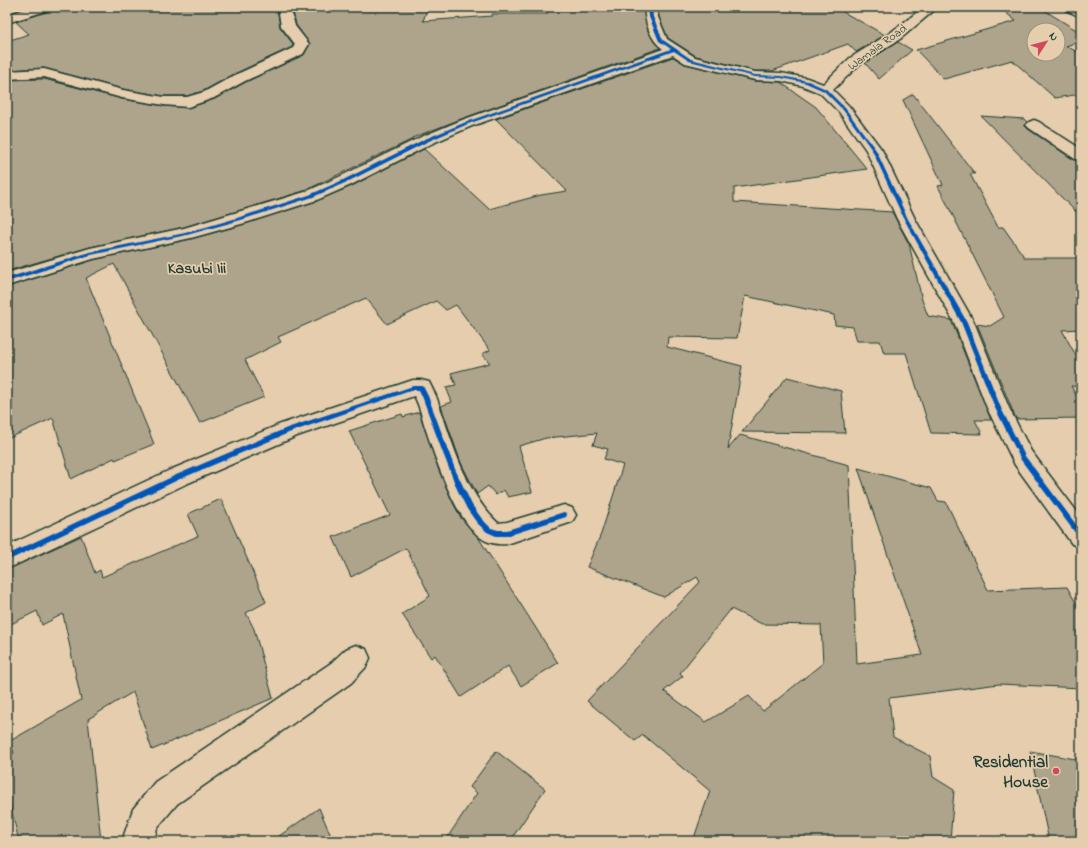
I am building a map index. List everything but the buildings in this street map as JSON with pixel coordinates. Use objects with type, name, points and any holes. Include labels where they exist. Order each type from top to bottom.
[{"type":"street","points":[[7,19],[44,7]]},
{"type":"street","points":[[7,75],[44,73],[122,94],[164,101],[195,101],[298,51],[302,44],[288,26],[284,7]]},
{"type":"street","points":[[650,7],[651,17],[661,41],[690,60],[713,67],[755,76],[781,77],[807,82],[825,90],[844,109],[874,150],[906,219],[964,322],[998,408],[1023,458],[1081,536]]},
{"type":"street","name":"Wamala Road","points":[[825,90],[855,61],[895,36],[932,7]]},
{"type":"street","points":[[1070,7],[1081,13]]},
{"type":"street","points":[[7,280],[90,254],[185,234],[239,219],[311,196],[467,123],[673,50]]},
{"type":"street","points":[[1034,125],[1081,156]]},
{"type":"street","points":[[7,558],[178,477],[275,436],[413,388],[421,388],[425,396],[463,497],[477,517],[489,530],[500,534],[507,533],[564,515]]},
{"type":"street","points":[[138,841],[144,820],[166,793],[341,673],[356,658]]},
{"type":"cycle path","points":[[650,7],[651,17],[661,41],[690,60],[755,76],[781,77],[807,82],[825,90],[844,109],[874,150],[906,219],[964,322],[998,408],[1023,458],[1081,536]]},
{"type":"cycle path","points":[[7,280],[90,254],[185,234],[239,219],[311,196],[345,181],[427,140],[467,123],[673,50]]},
{"type":"cycle path","points":[[7,558],[178,477],[289,430],[413,388],[421,388],[460,489],[479,521],[489,530],[502,534],[564,515]]},
{"type":"place","name":"Residential House","points":[[1056,771]]},
{"type":"district","name":"Kasubi Iii","points":[[197,267]]}]
